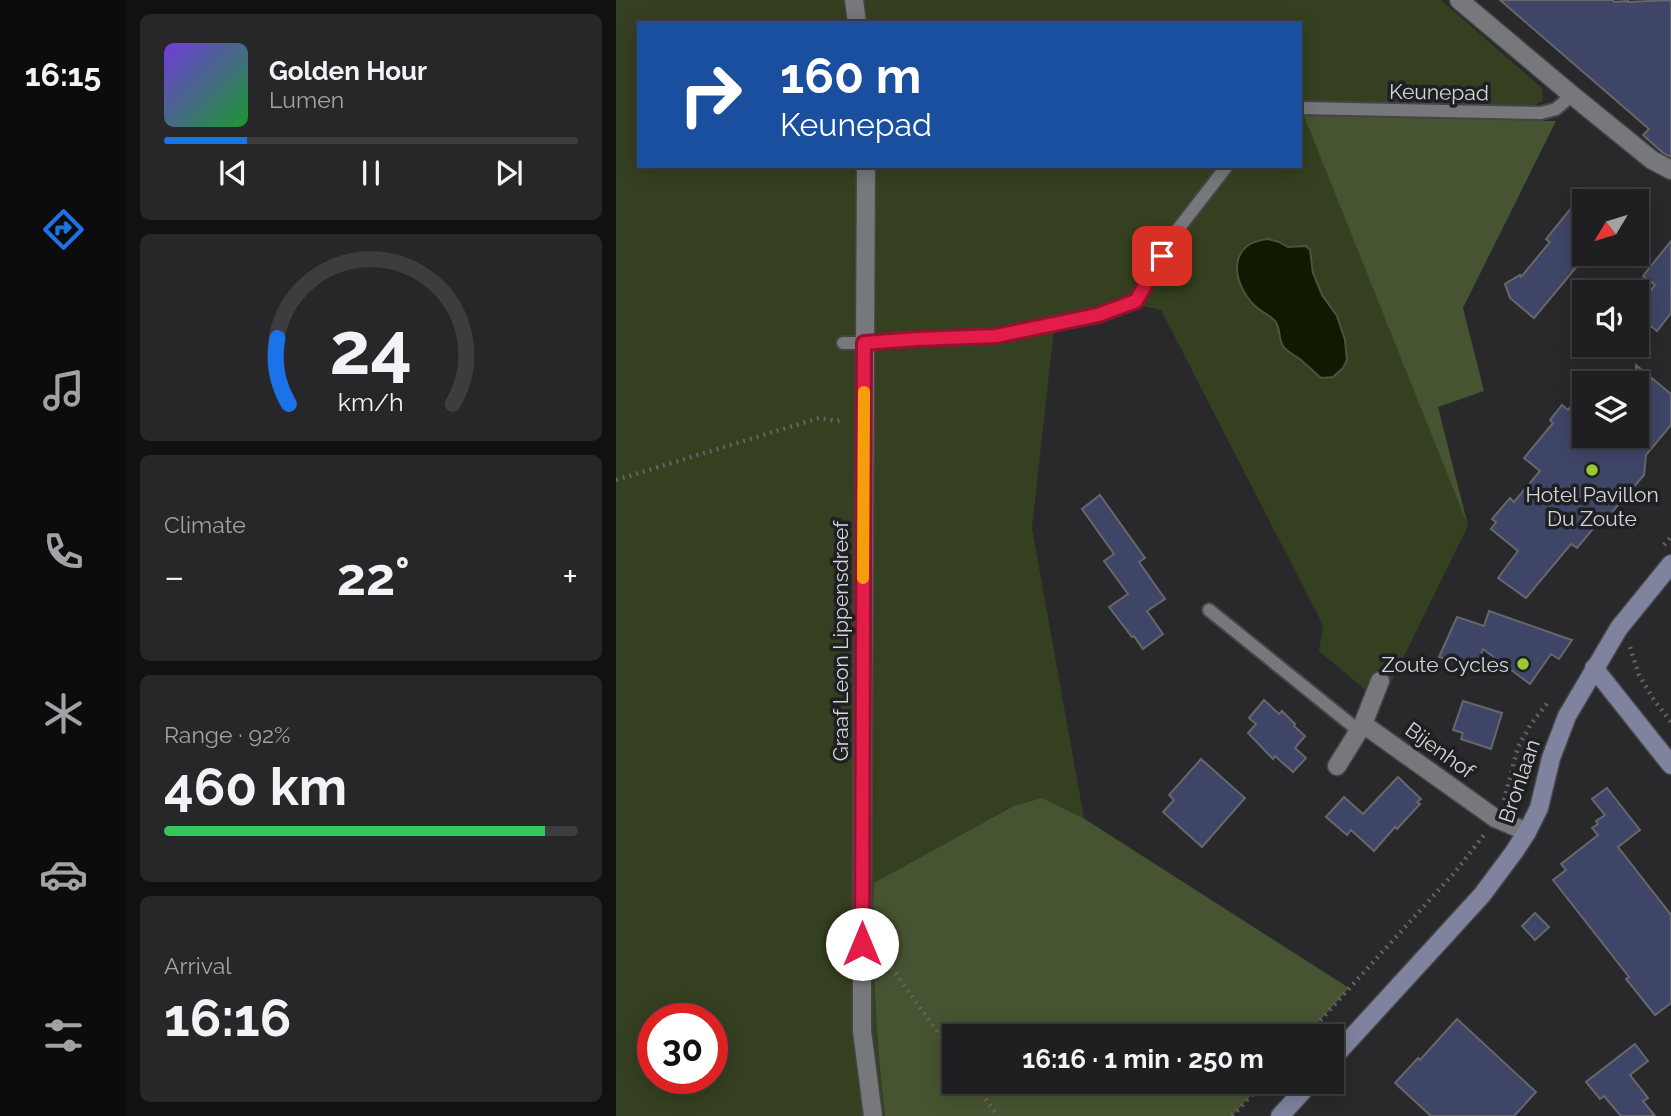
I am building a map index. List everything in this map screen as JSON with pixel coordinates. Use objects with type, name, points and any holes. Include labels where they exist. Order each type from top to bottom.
[{"type":"street","points":[[854,0],[857,21]]},
{"type":"street","points":[[1459,0],[1652,160],[1671,170]]},
{"type":"street","name":"Graaf Leon Lippensdreef","points":[[866,168],[862,1031],[873,1116]]},
{"type":"street","name":"Bronlaan","points":[[1344,1046],[1482,895],[1514,852],[1539,808],[1551,758],[1567,716],[1615,634],[1671,564]]},
{"type":"street","points":[[1594,668],[1671,765]]},
{"type":"street","points":[[1337,766],[1361,727],[1380,681]]},
{"type":"street","name":"Bijenhof","points":[[1361,727],[1495,818],[1527,832]]},
{"type":"street","points":[[1280,1116],[1300,1094]]},
{"type":"lane","name":"Keunepad","points":[[1302,108],[1541,113],[1556,109],[1572,95]]},
{"type":"lane","points":[[843,343],[996,336],[1098,315],[1136,301],[1175,233],[1225,168]]},
{"type":"lane","points":[[1209,610],[1361,727]]},
{"type":"path","points":[[616,480],[819,418],[837,421],[843,419]]},
{"type":"path","points":[[1615,634],[1629,645],[1639,675],[1671,722]]},
{"type":"path","points":[[1317,1024],[1455,872],[1495,818],[1506,795],[1518,747],[1531,723],[1554,693]]},
{"type":"path","points":[[862,927],[942,1038]]},
{"type":"path","points":[[982,1094],[998,1116]]},
{"type":"path","points":[[1232,1116],[1253,1094]]},
{"type":"shaded area","points":[[616,0],[1441,0],[1542,88],[1543,101],[1510,117],[1303,111],[1468,526],[1381,703],[1319,651],[1323,625],[1161,310],[1138,305],[1054,329],[1032,528],[1121,1024],[942,1024],[942,1094],[1019,1094],[1138,1116],[616,1116]]},
{"type":"shaded area","points":[[1302,111],[1510,117],[1556,121],[1463,308],[1484,391],[1438,407],[1468,526]]},
{"type":"shaded area","points":[[1268,239],[1288,247],[1306,246],[1310,250],[1313,273],[1322,295],[1337,316],[1345,340],[1347,360],[1333,377],[1321,378],[1285,348],[1275,321],[1253,304],[1240,284],[1237,264],[1240,255],[1246,247]]},
{"type":"shaded area","points":[[1042,798],[1083,818],[1349,988],[1317,1024],[942,1024],[942,1094],[1253,1094],[1232,1116],[885,1116],[875,1000],[874,883],[1014,806]]},
{"type":"building","points":[[1500,0],[1671,0],[1671,157],[1643,135],[1649,129]]},
{"type":"building","points":[[1572,207],[1572,266],[1577,266],[1534,318],[1510,298],[1505,284],[1520,275],[1521,277],[1550,242],[1546,239]]},
{"type":"building","points":[[1671,241],[1671,313],[1657,331],[1649,325],[1649,292],[1655,285],[1643,276]]},
{"type":"building","name":"Hotel Pavillon Du Zoute","points":[[1649,376],[1671,394],[1671,425],[1646,455],[1644,475],[1632,489],[1619,490],[1618,505],[1605,521],[1602,518],[1577,548],[1571,544],[1526,598],[1498,578],[1518,551],[1491,529],[1496,522],[1492,519],[1510,498],[1514,502],[1540,471],[1524,458],[1553,423],[1550,420],[1562,405],[1568,410],[1572,405],[1572,448],[1649,448]]},
{"type":"building","points":[[1100,495],[1145,558],[1139,562],[1165,599],[1147,611],[1163,634],[1143,649],[1109,607],[1128,594],[1104,561],[1114,554],[1082,509]]},
{"type":"building","points":[[1489,611],[1572,640],[1559,659],[1551,654],[1530,684],[1483,649],[1476,669],[1439,657],[1457,617],[1484,626]]},
{"type":"building","points":[[1264,700],[1279,714],[1282,711],[1305,736],[1295,748],[1306,758],[1293,772],[1275,756],[1273,759],[1248,733],[1256,724],[1249,718]]},
{"type":"building","points":[[1463,701],[1502,713],[1491,749],[1461,739],[1463,733],[1453,730]]},
{"type":"building","points":[[1201,759],[1245,798],[1202,847],[1163,812],[1174,800],[1169,795]]},
{"type":"building","points":[[1398,777],[1421,799],[1417,802],[1420,804],[1374,851],[1351,830],[1347,835],[1326,817],[1344,797],[1363,814]]},
{"type":"building","points":[[1607,788],[1640,830],[1618,847],[1671,915],[1671,1003],[1655,1015],[1626,979],[1629,977],[1553,880],[1566,870],[1561,864],[1598,835],[1592,828],[1598,824],[1596,821],[1605,815],[1592,799]]},
{"type":"building","points":[[1535,913],[1549,927],[1535,940],[1522,926]]},
{"type":"building","points":[[1457,1019],[1536,1092],[1514,1116],[1431,1116],[1395,1083]]},
{"type":"building","points":[[1635,1044],[1648,1061],[1630,1075],[1648,1098],[1643,1101],[1655,1116],[1621,1116],[1604,1096],[1600,1099],[1586,1082]]},
{"type":"slow traffic","points":[[863,578],[864,392]]},
{"type":"place","name":"Hotel Pavillon Du Zoute","points":[[1592,470]]},
{"type":"place","name":"Zoute Cycles","points":[[1523,664]]},
{"type":"route","points":[[862,944],[864,343],[996,336],[1098,315],[1136,301],[1162,256]]}]
